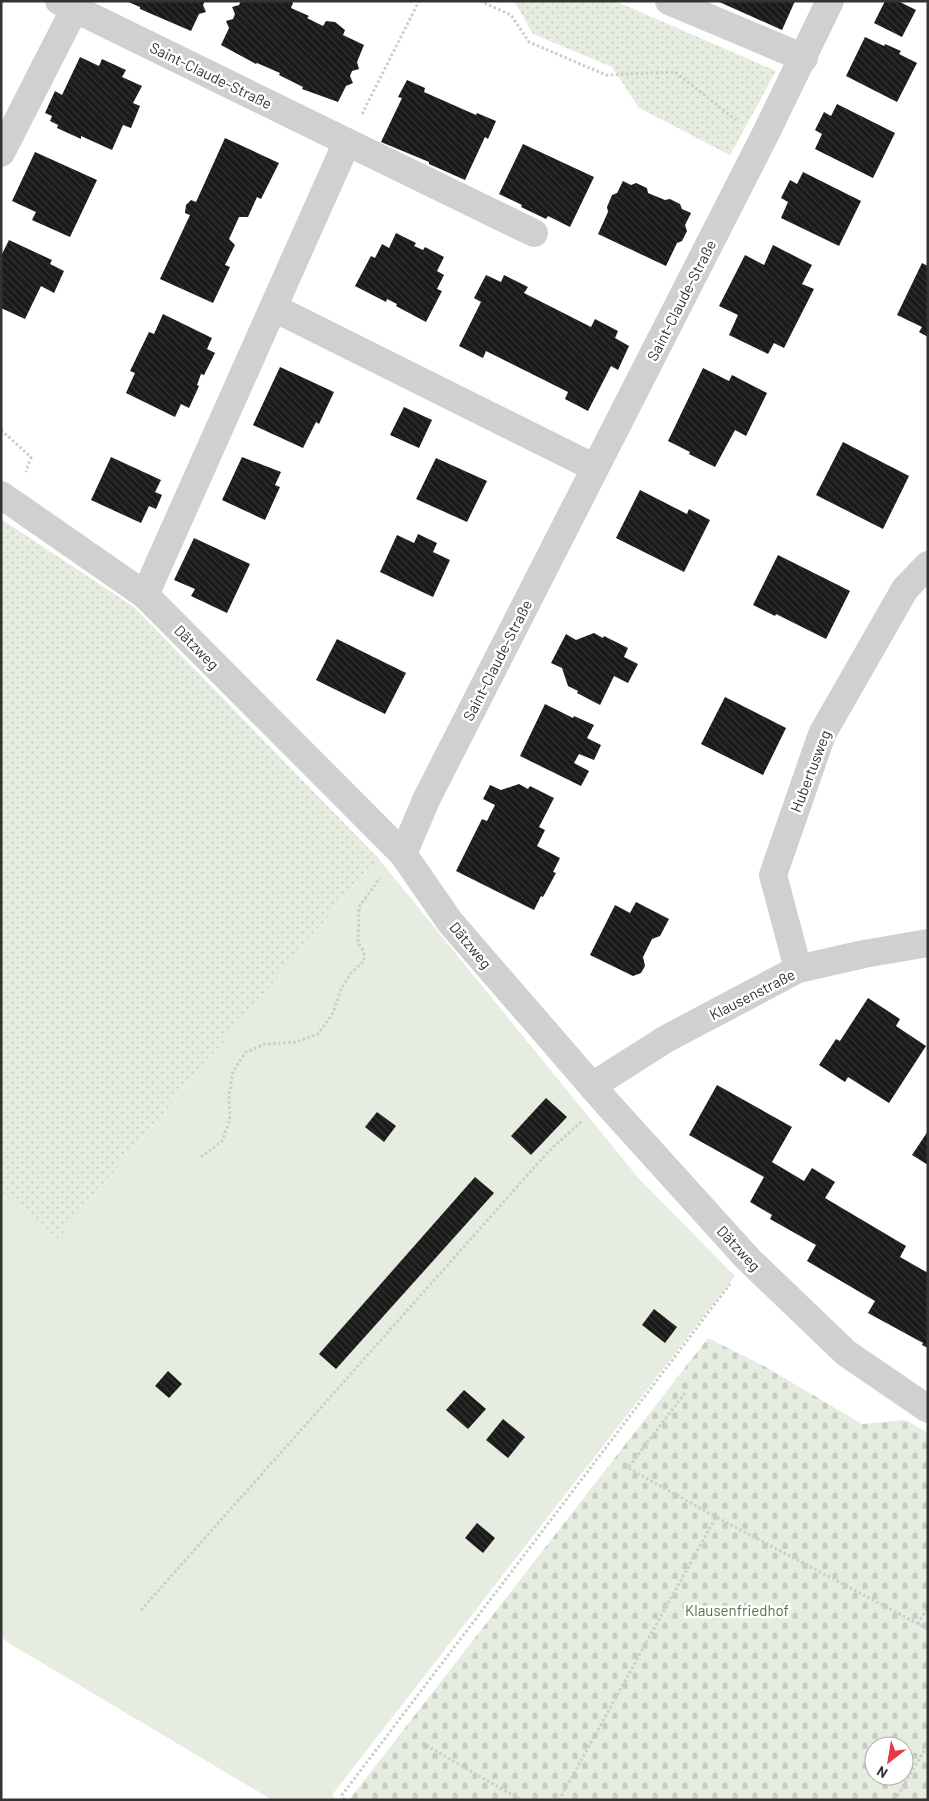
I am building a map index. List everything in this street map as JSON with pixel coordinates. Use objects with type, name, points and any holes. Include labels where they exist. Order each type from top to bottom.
[{"type":"street","points":[[669,1],[804,58]]},
{"type":"street","name":"Saint-Claude-Straße","points":[[403,854],[427,798],[804,58],[830,1]]},
{"type":"street","name":"Saint-Claude-Straße","points":[[1,153],[67,5],[534,233]]},
{"type":"street","points":[[145,595],[348,142]]},
{"type":"street","points":[[274,308],[595,468]]},
{"type":"street","name":"Dätzweg","points":[[10,501],[145,595],[403,854],[450,922],[598,1093],[748,1260],[846,1353],[928,1409]]},
{"type":"street","name":"Hubertusweg","points":[[798,970],[773,875],[822,734],[905,589],[928,565]]},
{"type":"street","name":"Klausenstraße","points":[[598,1093],[666,1039],[798,970],[864,954],[928,943]]},
{"type":"path","points":[[348,142],[419,1]]},
{"type":"path","points":[[480,1],[510,15],[529,42],[606,75],[675,72],[732,119],[766,133]]},
{"type":"path","points":[[1,430],[31,456],[10,501]]},
{"type":"path","points":[[201,1157],[222,1141],[230,1120],[229,1096],[233,1071],[246,1052],[265,1044],[296,1042],[318,1034],[333,1013],[341,989],[351,972],[364,961],[364,952],[358,943],[358,907],[376,882],[403,854]]},
{"type":"path","points":[[140,1610],[548,1152],[598,1093]]},
{"type":"path","points":[[344,1800],[342,1795],[748,1260]]},
{"type":"path","points":[[685,1393],[628,1468],[716,1517],[928,1629]]},
{"type":"path","points":[[559,1800],[716,1517]]},
{"type":"path","points":[[918,1624],[928,1608]]},
{"type":"path","points":[[422,1743],[521,1800]]},
{"type":"path","points":[[895,1800],[928,1744]]},
{"type":"path","points":[[922,1755],[928,1758]]},
{"type":"green space","points":[[510,1],[615,1],[776,71],[730,155],[639,108],[612,67],[533,34],[516,4]]},
{"type":"green space","points":[[1,519],[134,607],[378,858],[58,1239],[5,1196],[1,1199]]},
{"type":"green space","points":[[378,858],[640,1180],[735,1276],[332,1795],[337,1800],[272,1800],[1,1637],[1,1199],[5,1195],[58,1239]]},
{"type":"green space","name":"Klausenfriedhof","points":[[708,1338],[764,1366],[862,1424],[906,1420],[928,1433],[928,1800],[349,1800]]},
{"type":"building","points":[[126,1],[205,1],[203,5],[206,12],[199,14],[191,31]]},
{"type":"building","points":[[241,1],[291,1],[293,3],[291,8],[309,16],[307,18],[323,26],[326,21],[335,22],[345,30],[343,35],[364,45],[357,62],[359,69],[352,71],[350,76],[353,83],[346,86],[338,102],[302,89],[303,87],[279,75],[280,73],[256,64],[221,45],[229,28],[226,21],[233,19],[235,14],[232,7],[239,5]]},
{"type":"building","points":[[717,1],[795,1],[782,30]]},
{"type":"building","points":[[885,1],[898,1],[916,10],[902,37],[874,23]]},
{"type":"building","points":[[865,37],[884,46],[885,44],[901,51],[899,54],[917,63],[897,102],[846,76]]},
{"type":"building","points":[[80,57],[99,66],[102,59],[126,70],[122,77],[142,86],[133,103],[140,106],[131,128],[123,125],[112,150],[57,128],[58,125],[50,121],[52,116],[45,113],[55,91],[62,95]]},
{"type":"building","points":[[407,80],[425,88],[424,92],[476,115],[477,113],[496,121],[488,139],[485,137],[465,180],[429,164],[429,162],[381,142],[402,98],[398,97]]},
{"type":"building","points":[[837,104],[895,133],[873,178],[815,149],[822,134],[815,130],[824,112],[831,116]]},
{"type":"building","points":[[225,138],[279,163],[261,199],[257,197],[248,217],[239,217],[229,239],[235,245],[225,265],[230,267],[213,303],[160,279],[190,215],[185,213],[186,205],[191,200],[196,202]]},
{"type":"building","points":[[523,144],[594,177],[570,227],[548,216],[546,219],[499,194]]},
{"type":"building","points":[[35,152],[97,180],[70,237],[32,220],[36,212],[12,201]]},
{"type":"building","points":[[803,172],[861,201],[839,246],[781,218],[788,202],[781,198],[790,180],[797,184]]},
{"type":"building","points":[[623,181],[631,185],[636,183],[647,188],[648,193],[665,200],[670,199],[680,204],[682,209],[691,213],[685,225],[687,231],[682,241],[677,243],[666,266],[598,234],[608,212],[607,207],[612,195],[617,193]]},
{"type":"building","points":[[396,233],[416,243],[414,246],[423,250],[425,247],[444,257],[437,271],[444,275],[437,289],[442,291],[426,322],[396,306],[397,304],[387,299],[386,302],[355,286],[371,256],[375,258],[382,244],[389,248]]},
{"type":"building","points":[[9,240],[52,260],[50,264],[64,271],[54,293],[41,286],[25,319],[1,308],[1,256]]},
{"type":"building","points":[[773,245],[812,265],[802,284],[814,289],[784,348],[774,343],[768,354],[729,335],[738,315],[719,306],[745,255],[764,265]]},
{"type":"building","points":[[922,263],[928,266],[928,337],[919,332],[922,327],[897,315]]},
{"type":"building","points":[[486,275],[501,282],[504,275],[528,287],[524,293],[591,327],[595,319],[618,331],[615,338],[629,346],[618,370],[611,366],[588,411],[565,399],[568,392],[486,351],[483,358],[459,346],[481,302],[474,298]]},
{"type":"building","points":[[163,314],[212,338],[207,349],[215,353],[204,375],[201,374],[197,385],[199,386],[189,408],[181,404],[175,417],[126,393],[135,373],[130,371],[149,332],[154,334]]},
{"type":"building","points":[[280,367],[334,392],[319,424],[316,422],[303,448],[253,425]]},
{"type":"building","points":[[703,368],[729,381],[732,375],[767,393],[746,436],[735,430],[715,467],[668,441]]},
{"type":"building","points":[[404,407],[432,420],[419,448],[390,435]]},
{"type":"building","points":[[843,442],[909,476],[883,529],[816,495]]},
{"type":"building","points":[[111,457],[161,480],[155,492],[162,495],[156,509],[149,506],[141,523],[91,500]]},
{"type":"building","points":[[242,457],[281,472],[275,485],[280,487],[265,520],[222,500]]},
{"type":"building","points":[[436,458],[487,481],[467,522],[416,499]]},
{"type":"building","points":[[640,490],[687,514],[689,509],[710,520],[684,572],[616,538]]},
{"type":"building","points":[[418,534],[437,543],[433,552],[450,560],[433,597],[380,572],[397,535],[414,543]]},
{"type":"building","points":[[194,538],[250,564],[227,613],[191,596],[195,589],[174,580]]},
{"type":"building","points":[[778,555],[850,591],[826,639],[776,614],[775,616],[753,605]]},
{"type":"building","points":[[594,633],[628,648],[624,657],[638,664],[628,683],[614,676],[600,705],[568,686],[562,668],[551,663],[566,634],[576,640]]},
{"type":"building","points":[[337,639],[406,673],[385,714],[316,680]]},
{"type":"building","points":[[725,697],[786,728],[763,775],[701,744]]},
{"type":"building","points":[[545,704],[573,718],[574,716],[594,725],[587,738],[601,745],[594,760],[579,754],[574,763],[589,771],[581,786],[520,756]]},
{"type":"building","points":[[519,784],[528,789],[530,786],[554,798],[539,827],[545,830],[537,846],[560,858],[553,872],[556,873],[534,910],[456,871],[482,819],[487,821],[495,805],[483,799],[490,785],[501,790]]},
{"type":"building","points":[[636,902],[669,919],[660,936],[652,939],[643,957],[645,966],[641,973],[633,976],[590,955],[615,905],[630,913]]},
{"type":"building","points":[[868,998],[900,1019],[896,1026],[926,1046],[889,1103],[848,1077],[845,1082],[819,1065],[836,1039],[840,1041]]},
{"type":"building","points":[[717,1085],[792,1127],[772,1162],[804,1181],[812,1168],[835,1182],[825,1198],[906,1246],[900,1257],[928,1273],[928,1348],[922,1345],[923,1343],[868,1313],[875,1301],[807,1261],[816,1245],[770,1219],[772,1215],[750,1202],[764,1177],[689,1135]]},
{"type":"building","points":[[546,1098],[567,1117],[531,1155],[511,1136]]},
{"type":"building","points":[[377,1112],[396,1126],[384,1142],[365,1127]]},
{"type":"building","points":[[928,1131],[928,1165],[912,1155]]},
{"type":"building","points":[[475,1177],[494,1193],[336,1369],[319,1354]]},
{"type":"building","points":[[654,1309],[677,1327],[665,1343],[642,1325]]},
{"type":"building","points":[[168,1371],[182,1384],[169,1398],[155,1386]]},
{"type":"building","points":[[464,1390],[486,1409],[468,1429],[446,1410]]},
{"type":"building","points":[[503,1419],[525,1437],[508,1458],[486,1440]]},
{"type":"building","points":[[477,1523],[495,1538],[483,1553],[465,1538]]}]
